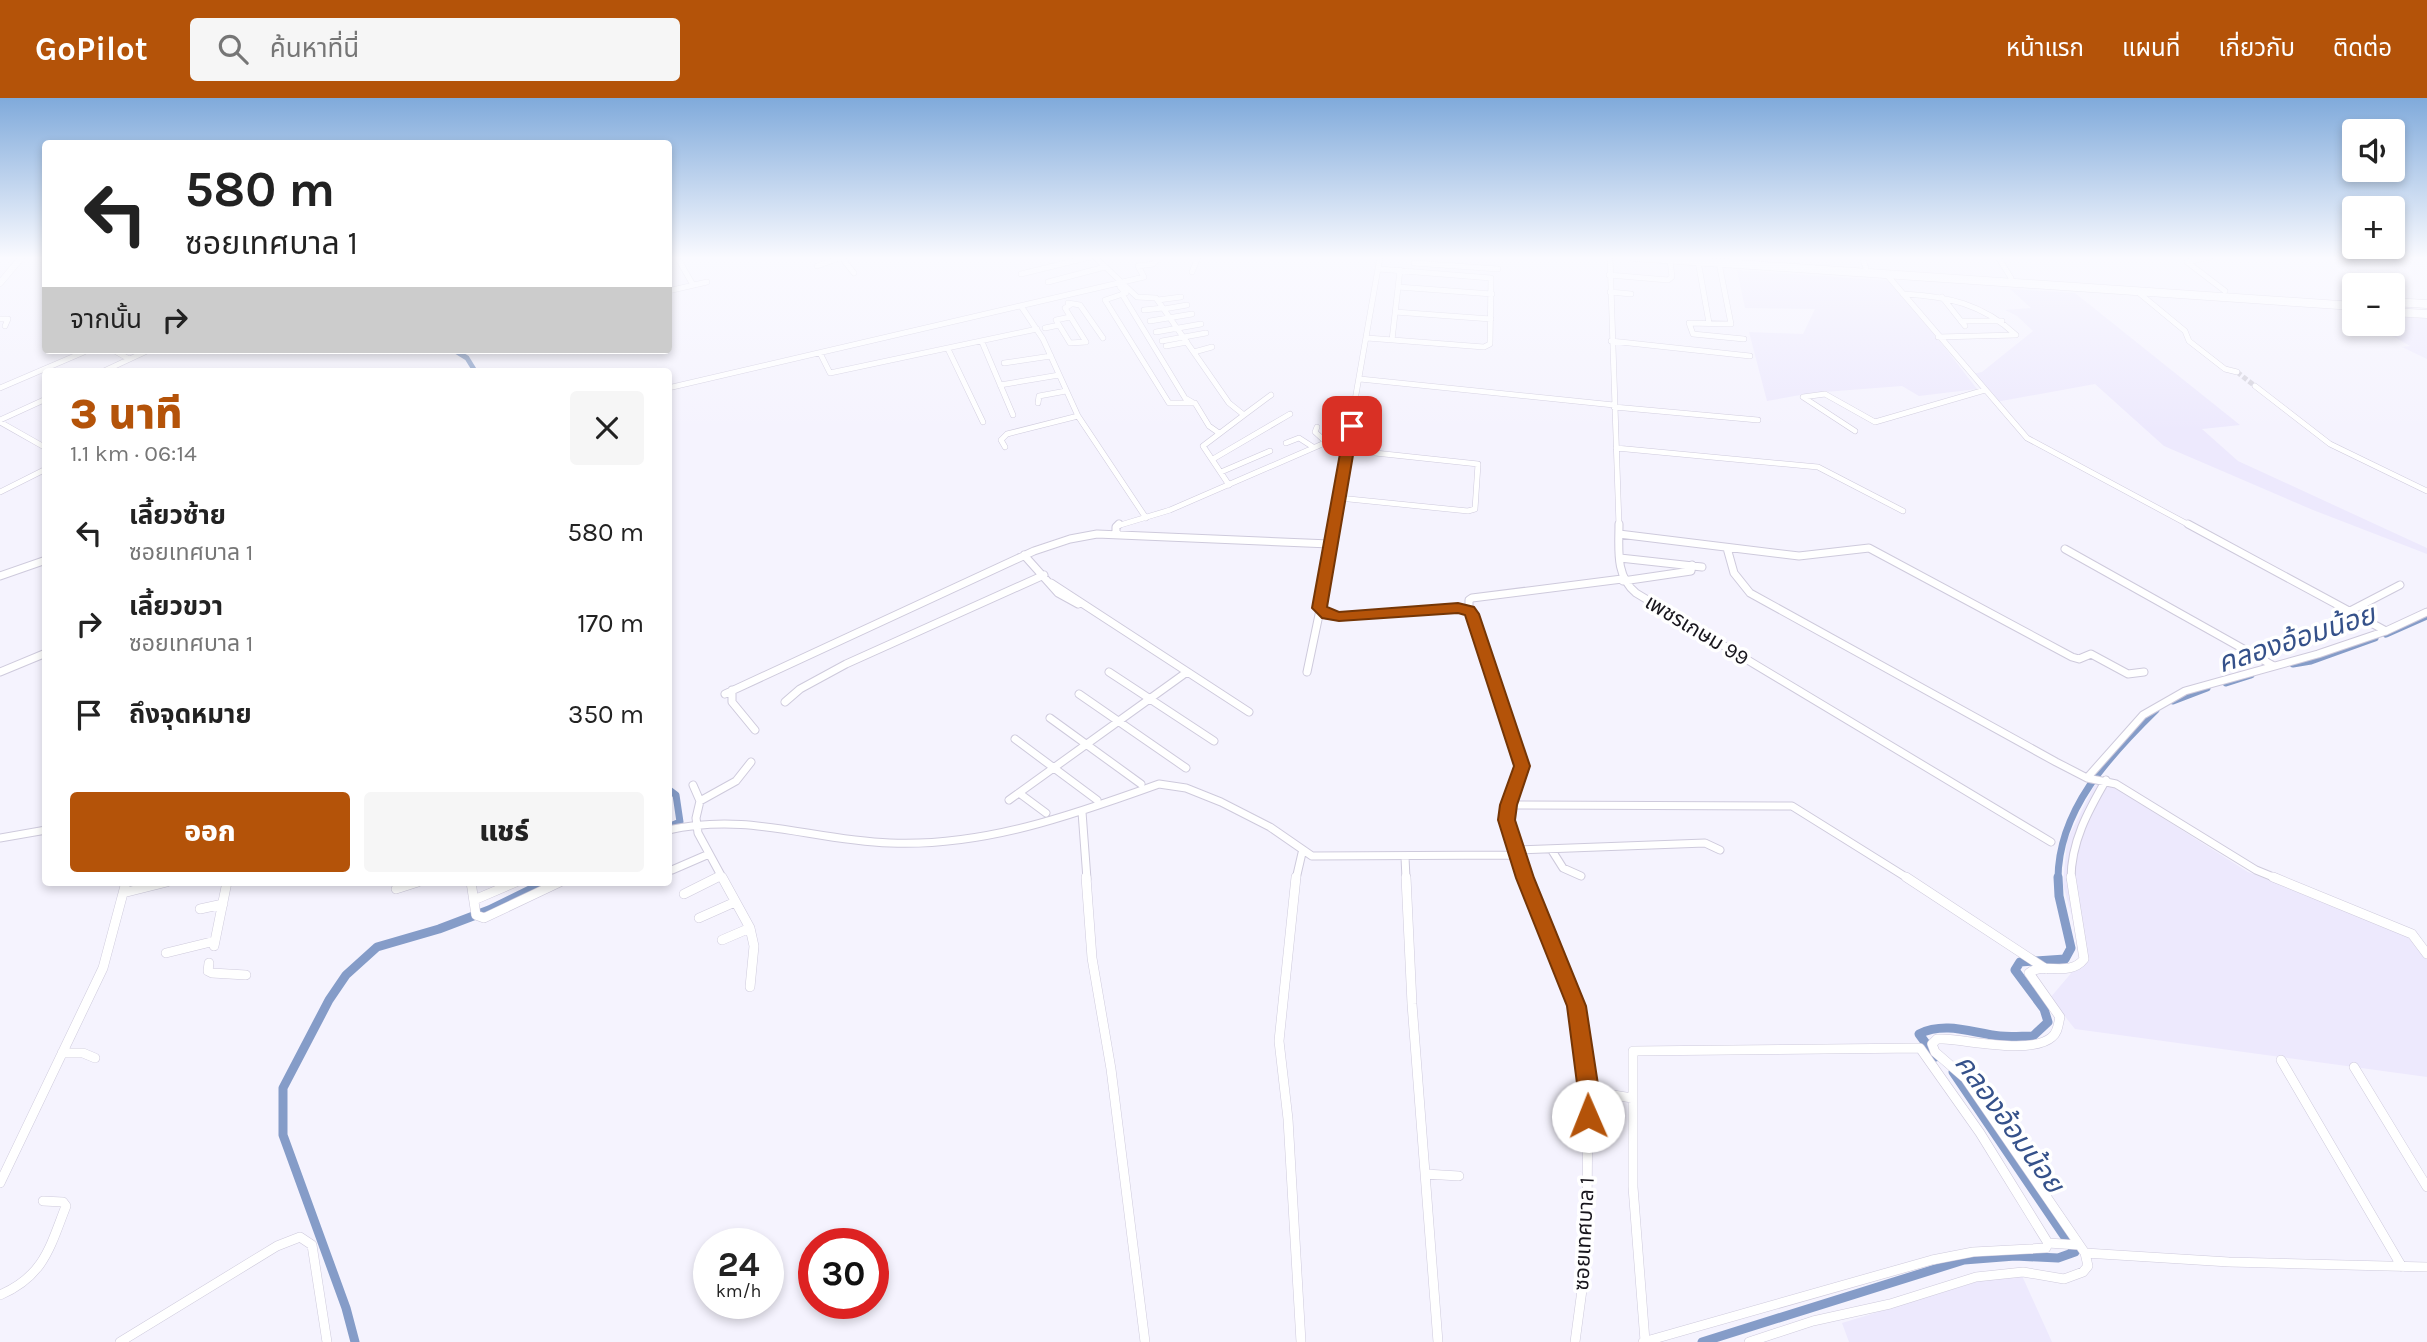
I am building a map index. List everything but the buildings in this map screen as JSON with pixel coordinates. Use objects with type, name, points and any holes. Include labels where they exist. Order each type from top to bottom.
[{"type":"street","points":[[672,387],[982,315]]},
{"type":"street","points":[[1027,315],[1051,356],[1078,416],[1146,518]]},
{"type":"street","points":[[1087,315],[1103,338]]},
{"type":"street","points":[[1114,315],[1169,403],[1176,405],[1192,402]]},
{"type":"street","points":[[1135,315],[1185,398],[1192,402],[1209,426],[1219,433]]},
{"type":"street","points":[[1168,315],[1231,407],[1244,415]]},
{"type":"street","points":[[1150,321],[1186,315]]},
{"type":"street","points":[[1307,672],[1371,315]]},
{"type":"street","points":[[1392,340],[1395,315]]},
{"type":"street","points":[[1432,315],[1491,320]]},
{"type":"street","points":[[1367,338],[1488,346],[1491,315]]},
{"type":"street","points":[[1610,315],[1622,580]]},
{"type":"street","points":[[1708,315],[1709,323]]},
{"type":"street","points":[[1729,315],[1731,324],[1689,323],[1693,334],[1744,339]]},
{"type":"street","points":[[1920,315],[2035,443],[2386,631]]},
{"type":"street","points":[[1956,315],[1963,324],[2003,321]]},
{"type":"street","points":[[1938,337],[2016,336],[2003,321],[1993,315]]},
{"type":"street","points":[[2166,315],[2185,331],[2189,341],[2225,369],[2237,372]]},
{"type":"street","points":[[1070,317],[1086,342],[1070,343],[1056,319],[1070,317]]},
{"type":"street","points":[[0,319],[8,319],[5,326]]},
{"type":"street","points":[[1156,332],[1201,324]]},
{"type":"street","points":[[1045,328],[1059,325]]},
{"type":"street","points":[[820,353],[830,373],[1037,330]]},
{"type":"street","points":[[1164,343],[1206,334]]},
{"type":"street","points":[[1611,341],[1750,356]]},
{"type":"street","points":[[982,342],[1013,415]]},
{"type":"street","points":[[1194,352],[1212,347]]},
{"type":"street","points":[[948,349],[984,422]]},
{"type":"street","points":[[48,368],[82,354]]},
{"type":"street","points":[[120,354],[129,359]]},
{"type":"street","points":[[110,368],[140,354]]},
{"type":"street","points":[[1004,363],[1051,356]]},
{"type":"street","points":[[0,388],[42,371]]},
{"type":"street","points":[[1000,385],[1059,375]]},
{"type":"street","points":[[1360,379],[1758,420]]},
{"type":"street","points":[[2255,386],[2330,444],[2427,491]]},
{"type":"street","points":[[1855,431],[1803,397],[1825,394],[1876,422],[1985,390]]},
{"type":"street","points":[[1038,404],[1039,396],[1066,391]]},
{"type":"street","points":[[1229,485],[1203,446],[1271,395]]},
{"type":"street","points":[[0,421],[42,401]]},
{"type":"street","points":[[1213,460],[1290,414]]},
{"type":"street","points":[[1005,447],[1001,440],[1007,433],[1078,416]]},
{"type":"street","points":[[0,421],[42,446]]},
{"type":"street","points":[[1317,427],[1315,432],[1325,441]]},
{"type":"street","points":[[1116,533],[1116,527],[1120,524],[1146,518],[1229,485],[1350,432]]},
{"type":"street","points":[[1286,443],[1299,438],[1313,447]]},
{"type":"street","points":[[1616,448],[1818,467],[1903,511]]},
{"type":"street","points":[[1339,498],[1468,511],[1475,509],[1478,464],[1347,450]]},
{"type":"street","points":[[1221,472],[1270,451]]},
{"type":"street","points":[[0,492],[42,471]]},
{"type":"street","points":[[755,730],[732,702],[728,692],[1024,555],[1086,535],[1116,533],[1330,544]]},
{"type":"street","points":[[1619,534],[1807,556],[1865,547],[1874,549],[2072,657],[2079,659],[2091,654],[2128,674],[2144,672]]},
{"type":"street","points":[[1727,548],[1728,561],[1740,585],[1750,593],[2089,778],[2104,779],[2256,870],[2412,934],[2427,954]]},
{"type":"street","points":[[2065,549],[2272,665]]},
{"type":"street","points":[[1024,555],[1063,597],[1089,608],[1249,712]]},
{"type":"street","points":[[1620,558],[1702,567]]},
{"type":"street","points":[[0,576],[42,561]]},
{"type":"street","points":[[1320,611],[1339,617],[1454,608],[1469,610],[1469,600],[1472,598],[1691,571],[1692,565]]},
{"type":"street","points":[[785,702],[800,690],[845,664],[1044,576]]},
{"type":"street","name":"เพชรเกษม 99","points":[[1622,580],[1647,600],[1939,772],[2051,842]]},
{"type":"street","points":[[2350,611],[2400,585]]},
{"type":"street","name":"ซอยเทศบาล 1","points":[[1469,610],[1522,766],[1508,805],[1507,820],[1516,853],[1577,1006],[1588,1091],[1584,1275],[1575,1342]]},
{"type":"street","points":[[2089,778],[2143,715],[2156,705],[2185,691],[2318,654],[2386,631],[2427,612]]},
{"type":"street","points":[[0,672],[42,655]]},
{"type":"street","points":[[1109,672],[1214,741]]},
{"type":"street","points":[[1009,800],[1187,672]]},
{"type":"street","points":[[1079,694],[1186,768]]},
{"type":"street","points":[[1050,718],[1140,784]]},
{"type":"street","points":[[1015,739],[1097,800]]},
{"type":"street","points":[[700,801],[737,782],[751,762]]},
{"type":"street","points":[[1749,1342],[1813,1321],[1890,1304],[1976,1277],[2023,1272],[2064,1279],[2083,1272],[2082,1254],[1965,1078],[1935,1052],[1932,1044],[1937,1039],[2027,1047],[2047,1040],[2056,1033],[2060,1017],[2029,973],[2034,969],[2072,968],[2083,960],[2085,954],[2073,900],[2072,870],[2081,825],[2104,779]]},
{"type":"street","points":[[672,829],[696,824],[762,825],[876,842],[919,842],[1015,829],[1082,812],[1159,784],[1178,784],[1274,830],[1302,853],[1330,858],[1516,853],[1551,849],[1705,843],[1720,850]]},
{"type":"street","points":[[694,785],[700,801],[696,824],[720,876],[750,928],[754,946],[750,987]]},
{"type":"street","points":[[1019,793],[1046,813]]},
{"type":"street","points":[[1508,805],[1792,806],[2032,957],[2045,968]]},
{"type":"street","points":[[1082,812],[1091,947],[1111,1069],[1145,1342]]},
{"type":"street","points":[[0,838],[42,831]]},
{"type":"street","points":[[1551,849],[1563,869],[1581,876]]},
{"type":"street","points":[[1301,1342],[1288,1119],[1279,1041],[1297,867],[1302,853]]},
{"type":"street","points":[[672,870],[709,854]]},
{"type":"street","points":[[1405,857],[1438,1342]]},
{"type":"street","points":[[684,894],[720,876]]},
{"type":"street","points":[[0,1183],[103,968],[125,886]]},
{"type":"street","points":[[123,893],[151,886]]},
{"type":"street","points":[[166,953],[215,943],[226,886]]},
{"type":"street","points":[[396,889],[405,886]]},
{"type":"street","points":[[471,886],[474,907],[480,918],[552,886]]},
{"type":"street","points":[[474,907],[509,886]]},
{"type":"street","points":[[699,918],[735,902]]},
{"type":"street","points":[[200,909],[223,904]]},
{"type":"street","points":[[722,940],[750,928]]},
{"type":"street","points":[[209,963],[208,971],[212,973],[246,975]]},
{"type":"street","points":[[2053,1244],[2039,1249],[1973,1252],[1932,1261],[1644,1342],[1633,1187],[1633,1051],[1920,1048],[2053,1244],[2082,1254],[2427,1268]]},
{"type":"street","points":[[62,1053],[83,1053],[94,1058]]},
{"type":"street","points":[[2281,1060],[2402,1267]]},
{"type":"street","points":[[2354,1068],[2427,1187]]},
{"type":"street","points":[[1588,1091],[1632,1098]]},
{"type":"street","points":[[1425,1174],[1459,1177]]},
{"type":"street","points":[[0,1295],[26,1284],[40,1267],[66,1206],[64,1202],[43,1201]]},
{"type":"street","points":[[120,1342],[276,1246],[301,1236],[307,1238],[312,1245],[327,1342]]},
{"type":"shaded area","points":[[1812,315],[1919,315],[1977,389],[1919,396],[1902,386],[1811,393],[1767,401],[1749,332],[1803,334]]},
{"type":"shaded area","points":[[2015,315],[2103,315],[2240,425],[2202,429],[2238,461],[2427,548],[2427,554],[2313,510],[2164,446],[2095,384],[1996,402],[1972,374],[1982,372],[2033,331]]},
{"type":"shaded area","points":[[2405,317],[2427,318],[2427,359],[2402,347],[2410,346],[2393,336],[2405,336]]},
{"type":"shaded area","points":[[2106,782],[2248,872],[2422,941],[2427,949],[2427,1077],[2075,1029],[2050,998],[2084,958],[2063,885],[2067,840],[2094,786]]},
{"type":"shaded area","points":[[2019,1269],[2052,1342],[1849,1342],[1842,1323]]},
{"type":"waterway","points":[[460,354],[467,358],[473,368]]},
{"type":"waterway","name":"คลองอ้อมน้อย","points":[[2386,634],[2427,616]]},
{"type":"waterway","name":"คลองอ้อมน้อย","points":[[2293,664],[2311,661],[2375,638]]},
{"type":"waterway","name":"คลองอ้อมน้อย","points":[[2226,683],[2251,675]]},
{"type":"waterway","name":"คลองอ้อมน้อย","points":[[2173,701],[2207,688]]},
{"type":"waterway","name":"คลองอ้อมน้อย","points":[[2058,878],[2060,854],[2077,807],[2105,765],[2156,710]]},
{"type":"waterway","points":[[672,792],[676,795],[680,822],[672,825]]},
{"type":"waterway","name":"คลองอ้อมน้อย","points":[[1936,1057],[1919,1034],[1949,1028],[2000,1036],[2033,1036],[2048,1022],[2044,1009],[2015,970],[2020,962],[2065,959],[2071,948],[2059,896],[2058,878]]},
{"type":"waterway","points":[[355,1342],[346,1308],[283,1135],[283,1088],[329,1000],[346,975],[377,947],[439,929],[489,910],[538,886]]},
{"type":"waterway","name":"คลองอ้อมน้อย","points":[[1702,1342],[1964,1260],[2015,1256],[2058,1258],[2075,1252],[1953,1072]]},
{"type":"tunnel","points":[[2237,372],[2255,386]]},
{"type":"route","points":[[1352,426],[1320,611],[1339,617],[1463,608],[1472,614],[1520,756],[1521,772],[1508,805],[1507,820],[1525,878],[1577,1006],[1588,1091],[1588,1116]]}]
